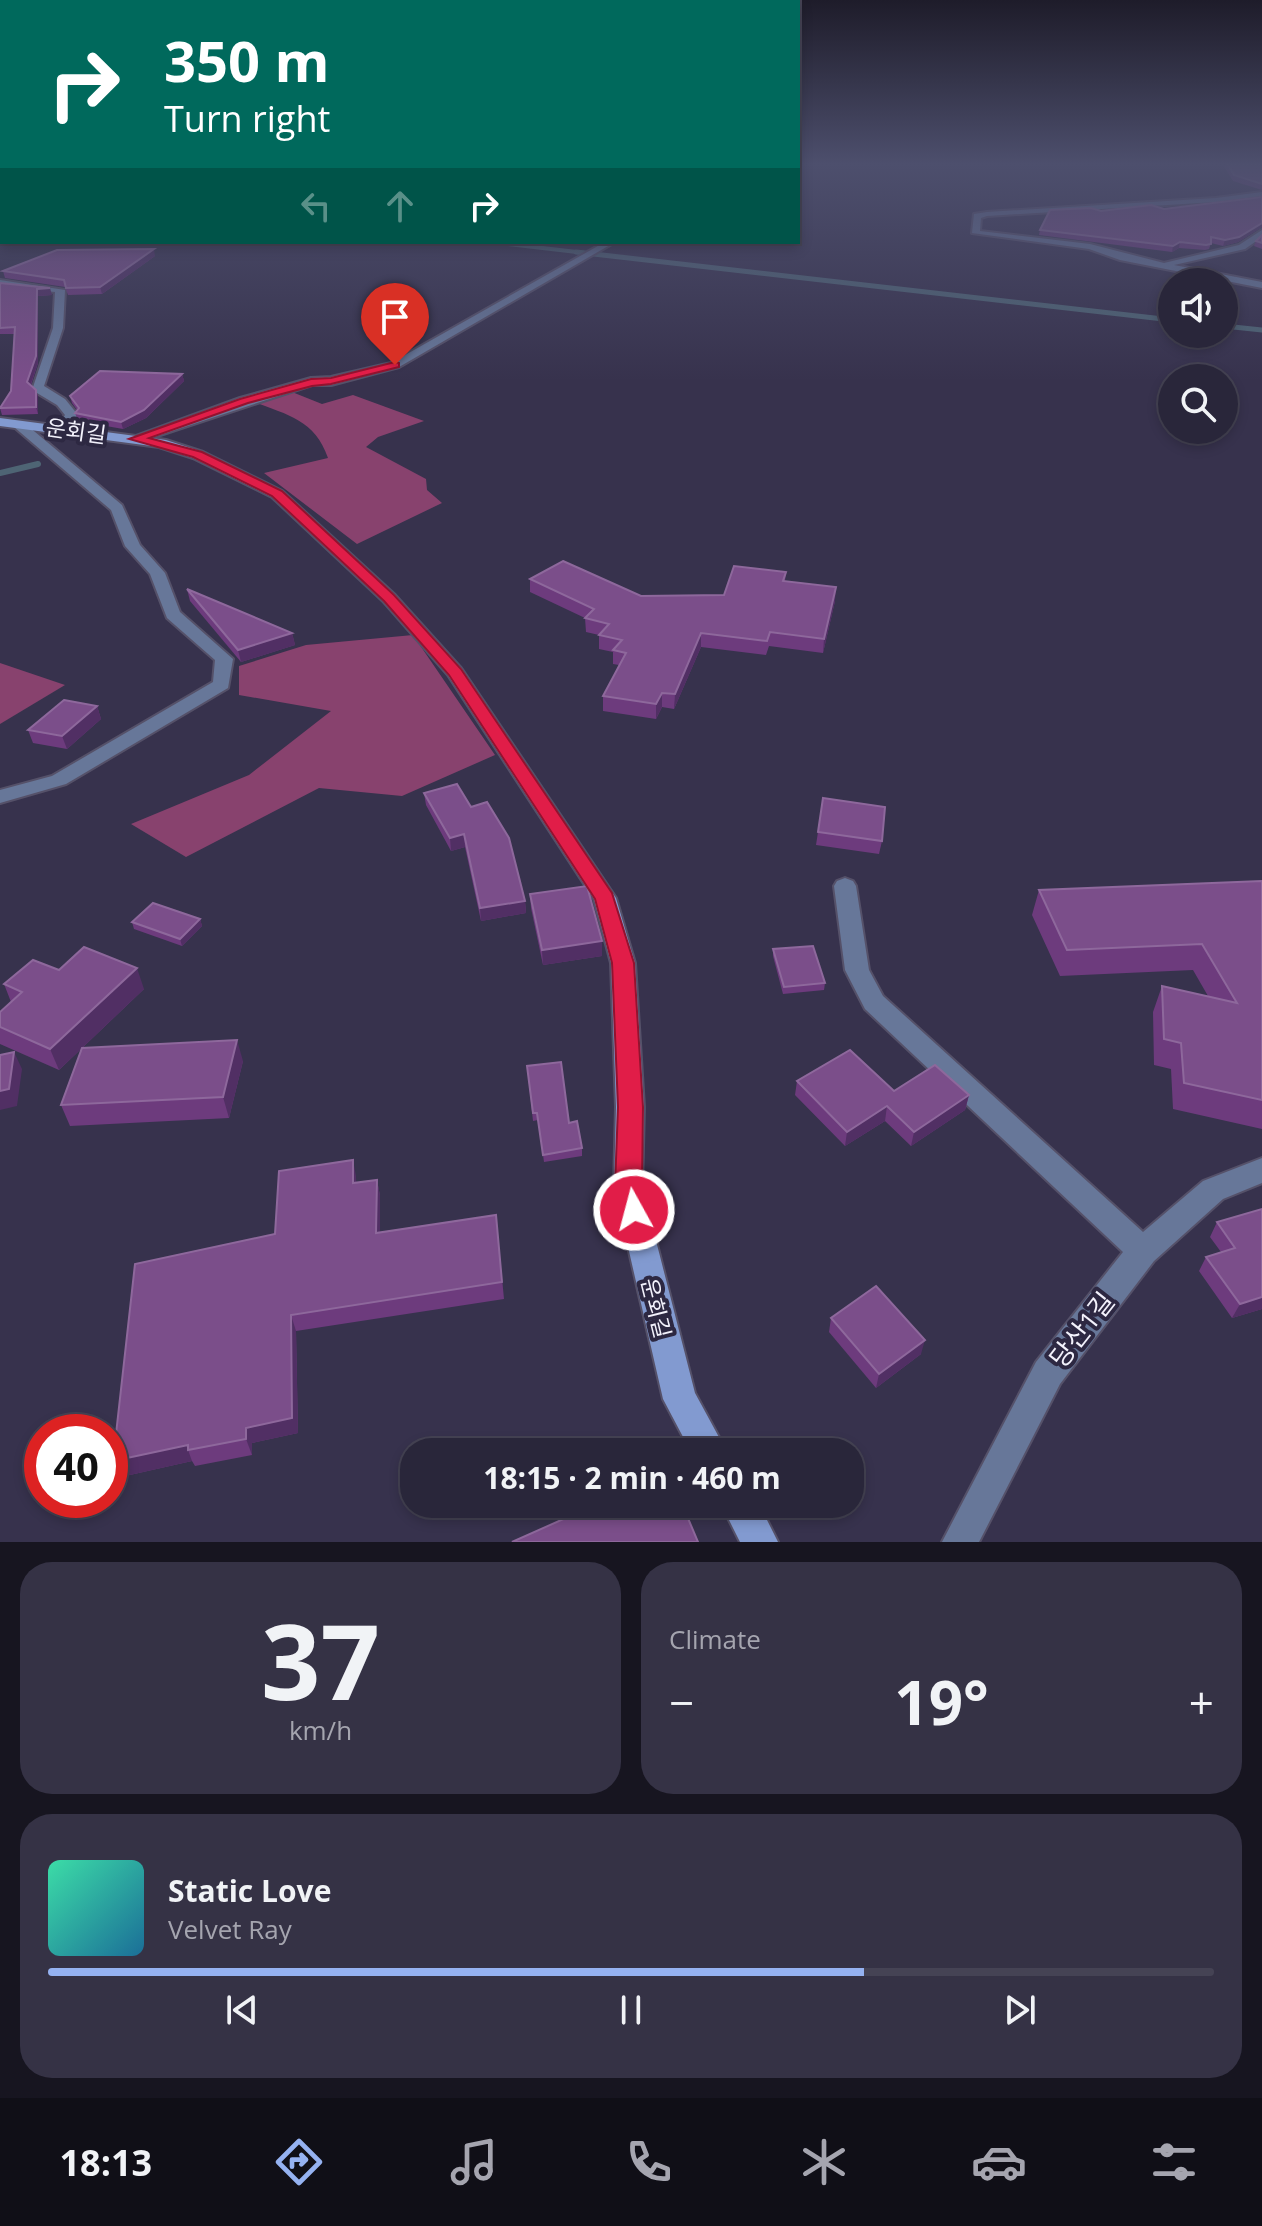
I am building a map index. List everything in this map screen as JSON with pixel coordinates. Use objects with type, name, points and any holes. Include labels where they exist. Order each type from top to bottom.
[{"type":"street","points":[[999,237],[1090,247],[1262,285]]},
{"type":"street","points":[[1161,265],[1242,247],[1256,237]]},
{"type":"street","points":[[134,439],[244,401],[311,382],[331,381],[395,365],[608,244]]},
{"type":"street","points":[[0,283],[60,290],[64,301],[47,365],[37,380],[38,390],[61,402],[72,415],[62,428]]},
{"type":"street","name":"운회길","points":[[9,423],[161,443],[198,455],[277,494],[389,598],[455,672],[605,898],[623,963],[630,1107],[628,1186],[680,1399],[702,1438]]},
{"type":"street","name":"운회길","points":[[0,797],[59,780],[160,723],[222,684],[225,669],[224,659],[173,614],[157,573],[133,546],[117,508],[9,423]]},
{"type":"street","points":[[845,886],[857,970],[874,1002],[1143,1251]]},
{"type":"street","name":"당산1길","points":[[960,1542],[1048,1373],[1143,1251],[1213,1190],[1262,1170]]},
{"type":"street","points":[[747,1518],[760,1542]]},
{"type":"shaded area","points":[[292,392],[322,404],[353,395],[424,421],[378,437],[366,447],[426,479],[427,490],[442,503],[357,544],[264,473],[328,458],[308,427],[289,415],[254,402]]},
{"type":"shaded area","points":[[413,635],[495,755],[402,796],[319,788],[186,857],[131,824],[249,775],[331,711],[239,695],[239,666],[306,645]]},
{"type":"shaded area","points":[[0,663],[65,685],[0,724]]},
{"type":"building","points":[[1098,237],[1239,237],[1225,240],[1211,237],[1211,244],[1180,242],[1173,246]]},
{"type":"building","points":[[154,249],[100,287],[66,288],[64,280],[3,271],[57,250]]},
{"type":"building","points":[[0,283],[50,288],[37,289],[36,356],[27,382],[36,390],[36,407],[0,408],[11,391],[15,327],[0,328]]},
{"type":"building","points":[[100,371],[182,374],[144,410],[121,422],[75,413],[79,408],[70,396]]},
{"type":"building","points":[[563,561],[641,596],[724,595],[734,566],[786,572],[783,581],[836,587],[824,639],[770,632],[767,641],[701,633],[675,694],[662,693],[656,704],[603,696],[626,653],[613,650],[622,640],[599,635],[609,624],[585,618],[594,609],[530,579]]},
{"type":"building","points":[[187,589],[292,633],[238,650]]},
{"type":"building","points":[[64,700],[97,706],[62,736],[28,730]]},
{"type":"building","points":[[457,784],[471,807],[487,802],[509,838],[525,901],[480,908],[464,834],[450,838],[424,793]]},
{"type":"building","points":[[823,798],[885,807],[882,841],[818,832]]},
{"type":"building","points":[[1262,881],[1262,1100],[1184,1083],[1181,1043],[1164,1039],[1162,986],[1237,1003],[1202,944],[1067,950],[1039,890]]},
{"type":"building","points":[[587,886],[602,941],[542,950],[530,894]]},
{"type":"building","points":[[153,903],[200,919],[180,939],[132,922]]},
{"type":"building","points":[[813,946],[825,983],[784,987],[773,949]]},
{"type":"building","points":[[84,947],[137,968],[50,1049],[0,1027],[0,1012],[22,992],[4,984],[33,960],[59,970]]},
{"type":"building","points":[[237,1040],[223,1097],[61,1105],[82,1048]]},
{"type":"building","points":[[850,1050],[894,1091],[935,1065],[969,1095],[914,1132],[887,1106],[847,1132],[797,1081]]},
{"type":"building","points":[[14,1052],[9,1089],[0,1091],[0,1055]]},
{"type":"building","points":[[561,1062],[569,1123],[577,1121],[582,1148],[543,1155],[537,1113],[533,1113],[527,1066]]},
{"type":"building","points":[[353,1160],[353,1183],[377,1180],[376,1233],[496,1215],[502,1282],[291,1315],[292,1418],[246,1428],[246,1439],[188,1450],[188,1445],[128,1458],[128,1414],[118,1414],[135,1264],[275,1234],[279,1171]]},
{"type":"building","points":[[1262,1209],[1262,1297],[1240,1304],[1206,1257],[1235,1248],[1217,1222]]},
{"type":"building","points":[[876,1286],[925,1340],[879,1374],[831,1318]]},
{"type":"building","points":[[566,1518],[688,1518],[698,1542],[512,1542]]},
{"type":"waterway","points":[[507,244],[594,254]]},
{"type":"waterway","points":[[576,252],[1158,318]]},
{"type":"waterway","points":[[1238,327],[1262,330]]},
{"type":"waterway","points":[[0,473],[38,464]]},
{"type":"route","points":[[395,365],[331,381],[311,382],[244,401],[134,439],[161,443],[198,455],[277,494],[389,598],[455,672],[605,898],[623,963],[630,1107],[628,1186],[634,1210]]}]
